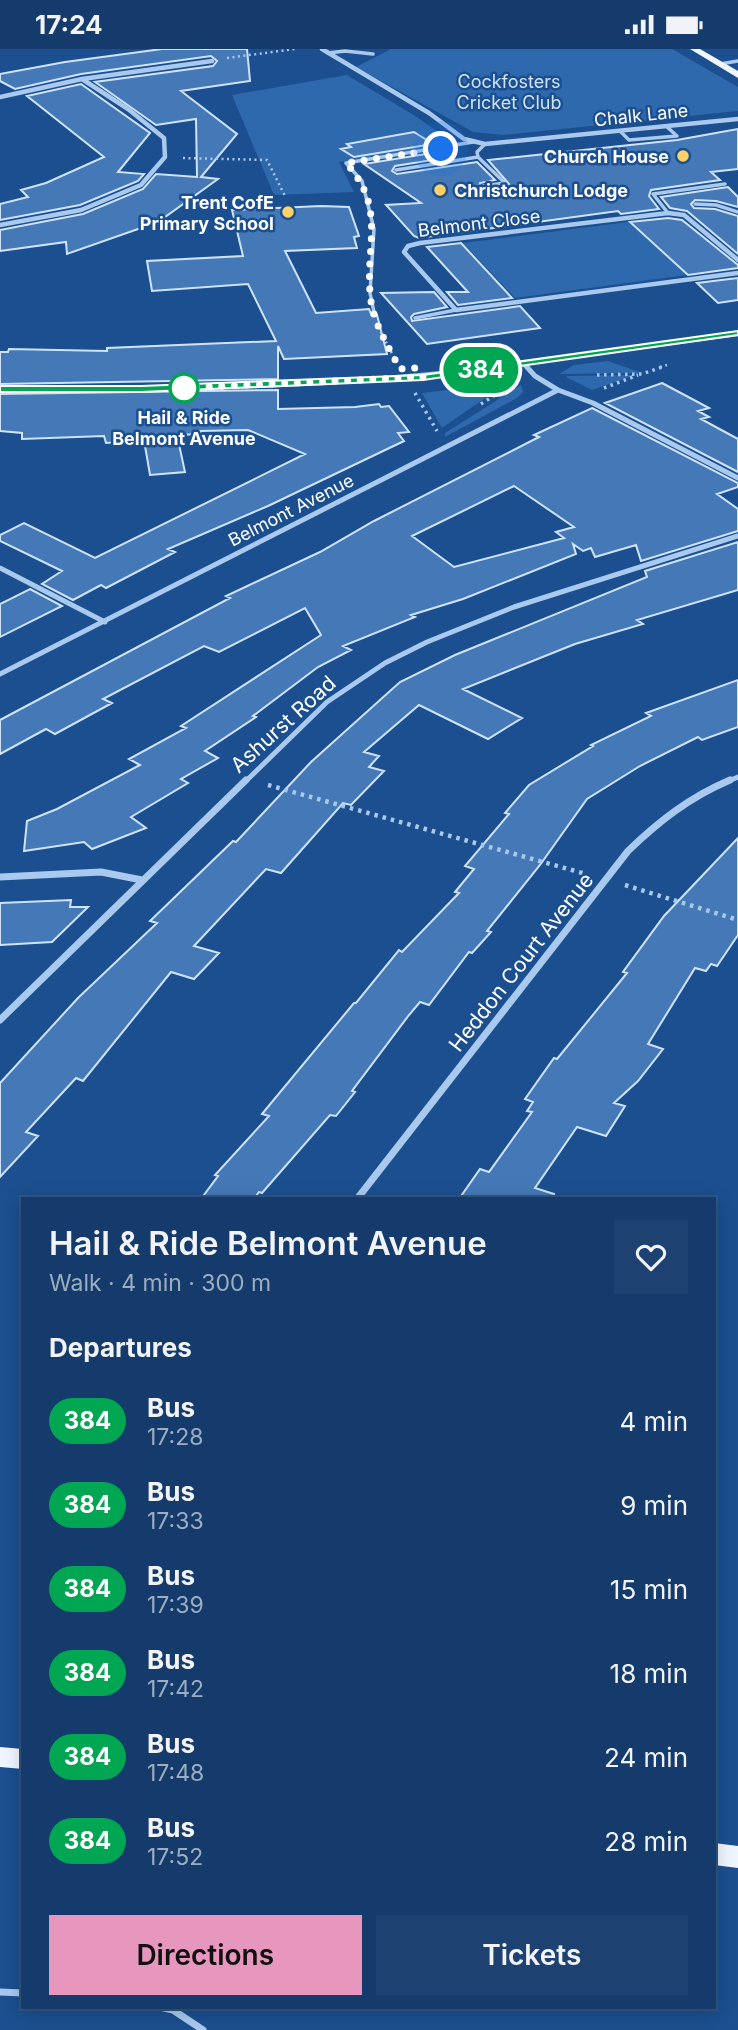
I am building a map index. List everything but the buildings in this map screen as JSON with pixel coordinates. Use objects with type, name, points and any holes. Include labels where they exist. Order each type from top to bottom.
[{"type":"main road","points":[[694,49],[738,75]]},
{"type":"main road","points":[[0,1757],[21,1759]]},
{"type":"main road","points":[[716,1854],[738,1857]]},
{"type":"street","name":"Chalk Lane","points":[[322,49],[473,142],[485,144],[738,119]]},
{"type":"street","points":[[0,97],[82,79],[212,61]]},
{"type":"street","points":[[0,225],[81,210],[141,185],[165,157],[164,138],[128,109],[82,79]]},
{"type":"street","points":[[668,213],[684,215],[738,260]]},
{"type":"street","name":"Belmont Close","points":[[456,310],[404,252],[408,246],[668,213]]},
{"type":"street","points":[[456,310],[738,273]]},
{"type":"street","points":[[0,389],[141,389],[423,377],[738,334]]},
{"type":"street","points":[[525,365],[535,376],[558,390],[578,397],[738,478]]},
{"type":"street","name":"Belmont Avenue","points":[[0,674],[558,390]]},
{"type":"street","name":"Ashurst Road","points":[[0,1020],[327,702],[383,664],[463,627],[527,603],[738,536]]},
{"type":"street","points":[[0,568],[105,622]]},
{"type":"street","name":"Heddon Court Avenue","points":[[360,1197],[628,851],[664,817],[710,789],[738,777]]},
{"type":"street","points":[[0,877],[102,872],[142,880]]},
{"type":"lane","points":[[328,53],[345,51],[373,54]]},
{"type":"lane","points":[[719,64],[738,61]]},
{"type":"lane","points":[[620,131],[629,140],[677,136],[666,126]]},
{"type":"lane","points":[[374,313],[370,293],[374,229],[362,181],[346,163],[473,142]]},
{"type":"lane","points":[[483,186],[505,183],[478,157],[477,152],[485,144]]},
{"type":"lane","points":[[396,170],[478,157]]},
{"type":"lane","points":[[668,213],[653,194],[725,184]]},
{"type":"lane","points":[[695,204],[716,205],[738,212]]},
{"type":"lane","points":[[415,318],[456,310]]},
{"type":"lane","points":[[0,1992],[21,1993]]},
{"type":"lane","points":[[169,2009],[203,2030]]},
{"type":"path","points":[[212,61],[295,49]]},
{"type":"path","points":[[165,157],[267,160],[286,198]]},
{"type":"path","points":[[374,313],[400,369],[416,368],[423,377]]},
{"type":"path","points":[[578,397],[642,374]]},
{"type":"path","points":[[480,405],[513,381],[504,382]]},
{"type":"path","points":[[426,390],[413,391],[446,447]]},
{"type":"path","points":[[247,779],[607,880],[738,920]]},
{"type":"green space","name":"Cockfosters Cricket Club","points":[[391,49],[672,49],[738,87],[738,111],[503,135],[473,132],[356,67]]},
{"type":"green space","points":[[347,75],[417,117],[456,145],[339,162],[354,192],[274,195],[232,95]]},
{"type":"green space","points":[[628,222],[687,275],[515,298],[463,243]]},
{"type":"green space","points":[[608,361],[642,373],[559,374],[574,365]]},
{"type":"green space","points":[[635,375],[592,390],[566,377],[567,376]]},
{"type":"green space","points":[[507,383],[442,428],[422,393]]},
{"type":"green space","points":[[521,385],[523,392],[517,398],[445,437],[445,433]]},
{"type":"bus line","name":"384","points":[[0,389],[141,389],[423,377],[579,358],[738,334]]},
{"type":"place","name":"Church House","points":[[683,156]]},
{"type":"place","name":"Christchurch Lodge","points":[[440,190]]},
{"type":"place","name":"Trent CofE Primary School","points":[[288,212]]},
{"type":"place","name":"Hail & Ride Belmont Avenue","points":[[184,388]]},
{"type":"route","points":[[184,388],[423,377],[416,368],[400,369],[376,322],[370,293],[374,229],[362,181],[346,163],[441,149]]}]
